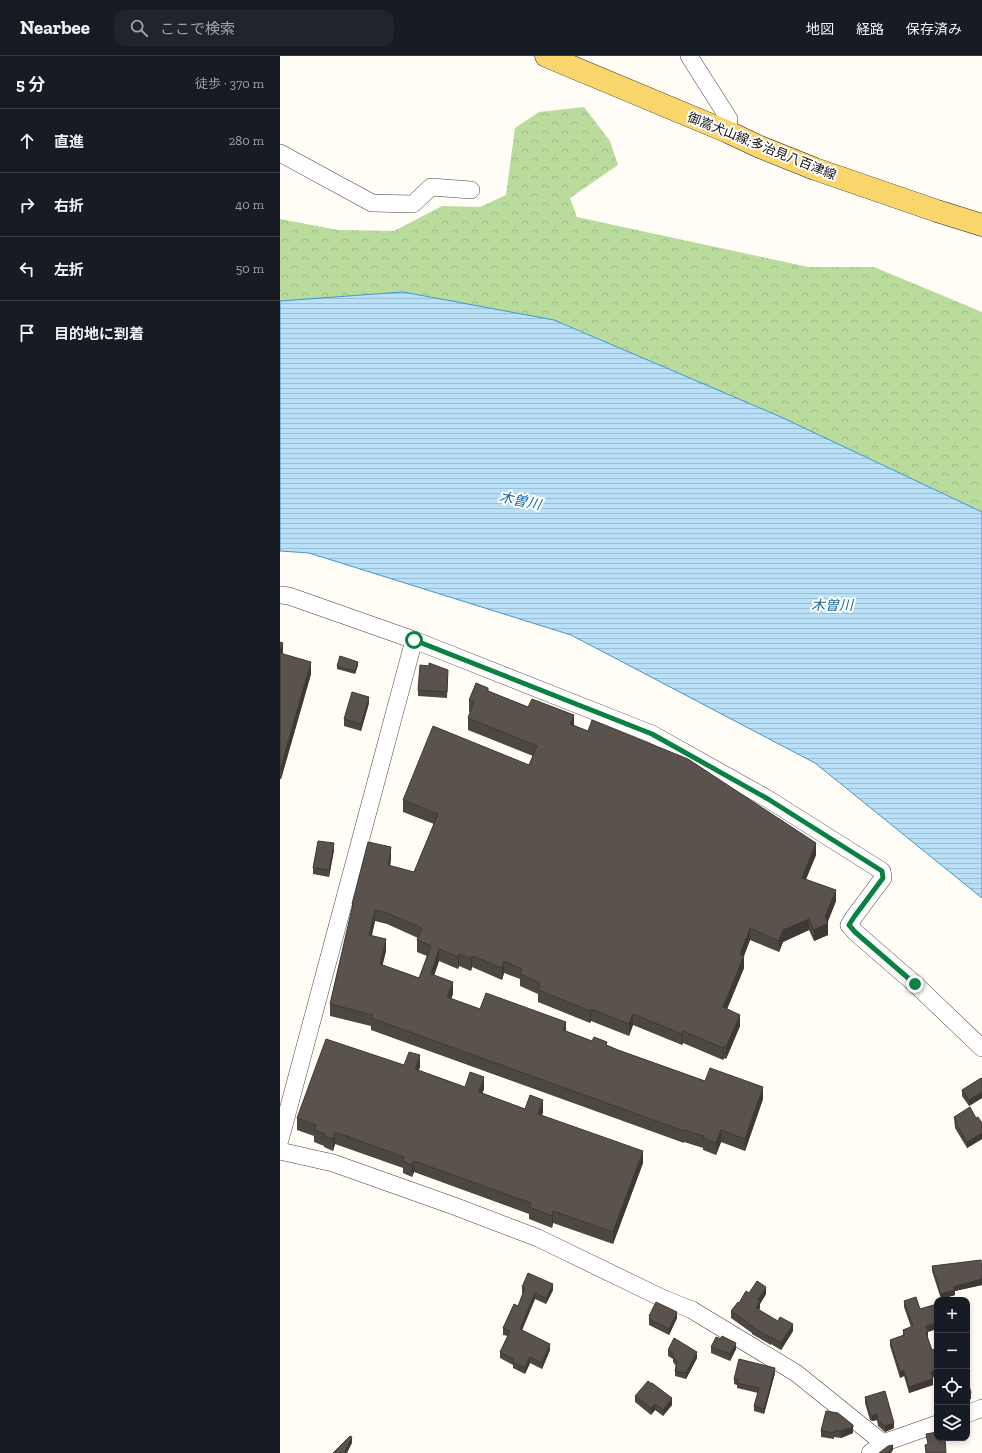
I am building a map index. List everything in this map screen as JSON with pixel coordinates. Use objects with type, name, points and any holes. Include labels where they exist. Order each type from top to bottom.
[{"type":"main road","name":"御嵩犬山線;多治見八百津線","points":[[546,56],[815,169],[982,225]]},
{"type":"street","points":[[689,56],[728,119],[728,132]]},
{"type":"street","points":[[280,153],[372,203],[413,204],[431,187],[471,190]]},
{"type":"street","points":[[280,595],[289,596],[414,640],[652,734],[768,799],[882,871],[883,878],[849,925],[855,932],[915,984],[982,1048]]},
{"type":"street","points":[[280,1140],[414,640]]},
{"type":"street","points":[[280,1151],[332,1163],[454,1206],[538,1238],[662,1298],[692,1310],[796,1373],[876,1448],[934,1425]]},
{"type":"street","points":[[970,1413],[982,1408]]},
{"type":"green space","points":[[584,107],[610,141],[618,165],[570,198],[577,217],[808,267],[874,267],[982,312],[982,512],[781,417],[554,320],[403,292],[280,301],[280,219],[338,230],[394,231],[442,206],[480,207],[506,195],[515,128],[539,112]]},
{"type":"water","name":"木曽川","points":[[403,292],[554,320],[781,417],[982,512],[982,898],[815,763],[571,635],[309,553],[280,551],[280,301]]},
{"type":"building","points":[[280,642],[283,643],[280,651]]},
{"type":"building","points":[[280,653],[311,662],[281,767],[280,767]]},
{"type":"building","points":[[340,656],[358,662],[355,671],[337,666]]},
{"type":"building","points":[[429,663],[448,670],[447,692],[418,690],[420,665],[429,666]]},
{"type":"building","points":[[476,683],[488,688],[488,691],[528,707],[532,699],[574,715],[570,724],[588,731],[592,720],[688,759],[816,843],[802,878],[836,890],[825,917],[828,923],[814,930],[809,919],[783,930],[779,941],[750,928],[740,954],[744,956],[723,1007],[740,1015],[726,1047],[724,1046],[723,1048],[683,1031],[682,1034],[633,1014],[629,1024],[591,1009],[590,1011],[538,990],[540,983],[520,974],[522,969],[504,961],[502,968],[472,956],[471,959],[459,954],[458,957],[439,949],[431,974],[453,982],[447,997],[480,1009],[486,993],[566,1022],[563,1030],[592,1041],[594,1037],[607,1042],[606,1045],[618,1050],[705,1081],[710,1068],[763,1087],[745,1139],[721,1130],[716,1143],[703,1138],[704,1136],[684,1131],[371,1018],[373,1015],[330,1004],[352,904],[368,842],[391,847],[388,865],[414,872],[438,814],[403,800],[433,726],[529,765],[537,746],[468,718],[474,702],[469,700]],"holes":[[[375,910],[387,913],[422,928],[417,940],[431,946],[419,978],[380,964],[386,939],[369,935]]]},
{"type":"building","points":[[352,692],[369,697],[361,724],[344,719]]},
{"type":"building","points":[[318,841],[334,843],[329,870],[313,868]]},
{"type":"building","points":[[326,1039],[404,1065],[409,1052],[420,1055],[415,1069],[465,1087],[470,1072],[484,1077],[479,1092],[525,1109],[530,1095],[543,1100],[538,1114],[643,1151],[613,1232],[553,1211],[552,1216],[529,1207],[531,1203],[414,1161],[412,1165],[403,1161],[404,1157],[335,1132],[333,1139],[314,1130],[316,1125],[297,1118]]},
{"type":"building","points":[[981,1078],[982,1092],[969,1100],[962,1090]]},
{"type":"building","points":[[970,1107],[976,1118],[978,1117],[982,1123],[982,1133],[967,1142],[955,1122],[957,1121],[954,1117]]},
{"type":"building","points":[[981,1260],[982,1279],[953,1287],[955,1290],[941,1294],[932,1266]]},
{"type":"building","points":[[528,1273],[553,1284],[546,1298],[535,1293],[520,1329],[550,1344],[542,1363],[530,1357],[525,1368],[513,1362],[514,1360],[500,1352],[510,1331],[503,1328],[514,1304],[518,1306],[525,1288],[522,1287]]},
{"type":"building","points":[[757,1281],[766,1287],[758,1300],[760,1301],[756,1308],[778,1321],[780,1317],[793,1324],[781,1343],[752,1327],[731,1311],[738,1302],[739,1303],[746,1291],[749,1293]]},
{"type":"building","points":[[916,1297],[920,1309],[934,1305],[934,1324],[926,1326],[928,1332],[926,1333],[932,1350],[934,1349],[934,1371],[931,1372],[933,1379],[909,1387],[904,1370],[900,1372],[890,1340],[904,1335],[903,1330],[913,1326],[904,1301]]},
{"type":"building","points":[[656,1302],[677,1312],[669,1329],[649,1319]]},
{"type":"building","points":[[722,1336],[736,1343],[730,1354],[711,1347],[716,1337],[721,1339]]},
{"type":"building","points":[[674,1338],[697,1352],[686,1373],[675,1371],[677,1361],[673,1357],[674,1354],[668,1350]]},
{"type":"building","points":[[739,1359],[775,1368],[764,1409],[754,1406],[759,1388],[737,1383],[738,1380],[734,1379]]},
{"type":"building","points":[[648,1381],[672,1398],[663,1410],[655,1404],[651,1408],[635,1396]]},
{"type":"building","points":[[885,1391],[894,1423],[885,1426],[878,1421],[877,1414],[872,1416],[870,1414],[865,1397]]},
{"type":"building","points":[[826,1411],[838,1413],[853,1425],[853,1427],[841,1431],[834,1431],[834,1433],[821,1431]]},
{"type":"building","points":[[934,1433],[934,1441],[945,1441],[946,1453],[926,1453],[925,1445],[928,1444],[926,1434]]},
{"type":"building","points":[[350,1436],[352,1437],[344,1453],[333,1453]]},
{"type":"building","points":[[893,1445],[888,1453],[879,1453],[888,1446]]},
{"type":"route","points":[[414,640],[652,734],[768,799],[882,871],[883,878],[849,925],[855,932],[915,984]]}]
